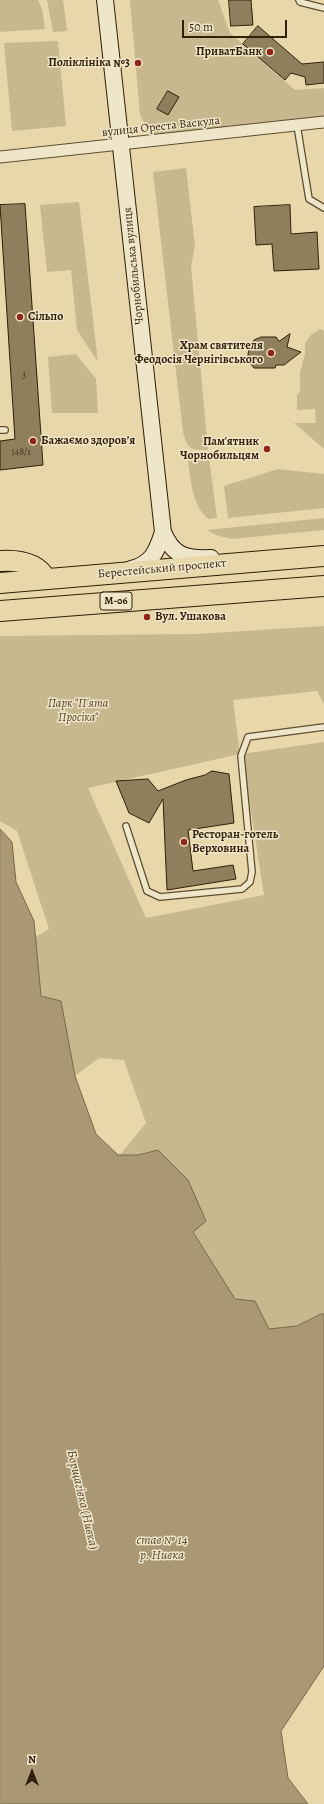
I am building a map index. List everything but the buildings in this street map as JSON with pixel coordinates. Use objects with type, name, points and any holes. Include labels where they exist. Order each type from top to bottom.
[{"type":"highway","name":"Берестейський проспект","points":[[0,583],[324,556]]},
{"type":"highway","points":[[0,561],[9,560],[33,564],[42,571],[46,579]]},
{"type":"highway","name":"М-06","points":[[0,611],[324,586]]},
{"type":"main road","name":"Чорнобильська вулиця","points":[[105,0],[163,532],[168,544],[175,551],[182,556],[197,559],[324,550]]},
{"type":"main road","name":"Чорнобильська вулиця","points":[[113,573],[137,568],[150,560],[157,550],[163,532]]},
{"type":"street","name":"вулиця Ореста Васкула","points":[[0,157],[324,122]]},
{"type":"lane","points":[[300,0],[300,2],[324,8]]},
{"type":"lane","points":[[297,125],[309,199],[324,208]]},
{"type":"lane","points":[[126,826],[147,891],[152,895],[160,897],[242,888],[250,882],[252,872],[241,756],[248,737],[324,726]]},
{"type":"green space","points":[[0,0],[38,0],[42,9],[45,29],[0,32]]},
{"type":"green space","points":[[47,0],[63,0],[67,31],[53,32]]},
{"type":"green space","points":[[130,0],[218,0],[230,33],[295,90],[324,88],[324,117],[151,135],[140,115]]},
{"type":"green space","points":[[58,41],[66,126],[12,131],[4,43]]},
{"type":"green space","points":[[186,168],[195,246],[191,266],[208,450],[197,450],[188,446],[183,432],[153,172]]},
{"type":"green space","points":[[79,202],[98,362],[77,330],[71,270],[47,272],[40,205]]},
{"type":"green space","points":[[320,329],[324,331],[324,449],[294,423],[316,423],[315,409],[297,410],[297,395],[300,392],[300,373],[305,354],[305,343],[311,335]]},
{"type":"green space","points":[[76,354],[96,379],[98,413],[52,413],[48,357]]},
{"type":"green space","points":[[209,458],[217,518],[208,519],[195,500],[191,485],[188,461]]},
{"type":"green space","points":[[278,469],[324,474],[324,508],[228,518],[224,486]]},
{"type":"green space","points":[[324,518],[324,530],[231,539],[216,535],[207,530]]},
{"type":"green space","name":"Парк \"П'ята Просіка\"","points":[[324,626],[324,704],[317,691],[233,700],[240,754],[88,788],[146,918],[264,895],[242,754],[324,742],[324,1314],[321,1314],[297,1326],[269,1329],[255,1301],[235,1299],[193,1232],[158,1150],[137,1155],[120,1155],[146,1123],[124,1060],[99,1058],[75,1076],[61,1001],[41,996],[35,937],[49,929],[17,831],[0,821],[0,636],[197,634]]},
{"type":"water","name":"став № 14 р. Нивка","points":[[0,829],[12,842],[16,882],[34,921],[41,996],[61,1001],[75,1076],[96,1134],[118,1155],[138,1155],[158,1150],[188,1180],[206,1221],[193,1232],[235,1299],[255,1301],[269,1329],[297,1326],[321,1314],[324,1314],[324,1666],[281,1731],[288,1778],[308,1804],[0,1804]]},
{"type":"place","name":"ПриватБанк","points":[[270,52]]},
{"type":"place","name":"Поліклініка №3","points":[[138,63]]},
{"type":"place","name":"Сільпо","points":[[20,317]]},
{"type":"place","name":"Храм святителя Феодосія Чернігівського","points":[[271,353]]},
{"type":"place","name":"Бажаємо здоровʼя","points":[[33,441]]},
{"type":"place","name":"Пам'ятник Чорнобильцям","points":[[267,449]]},
{"type":"place","name":"Вул. Ушакова","points":[[147,617]]},
{"type":"place","name":"Ресторан-готель Верховина","points":[[184,842]]},
{"type":"water label","name":"Борщагівка (Нивка)","points":[[82,1500]]}]
